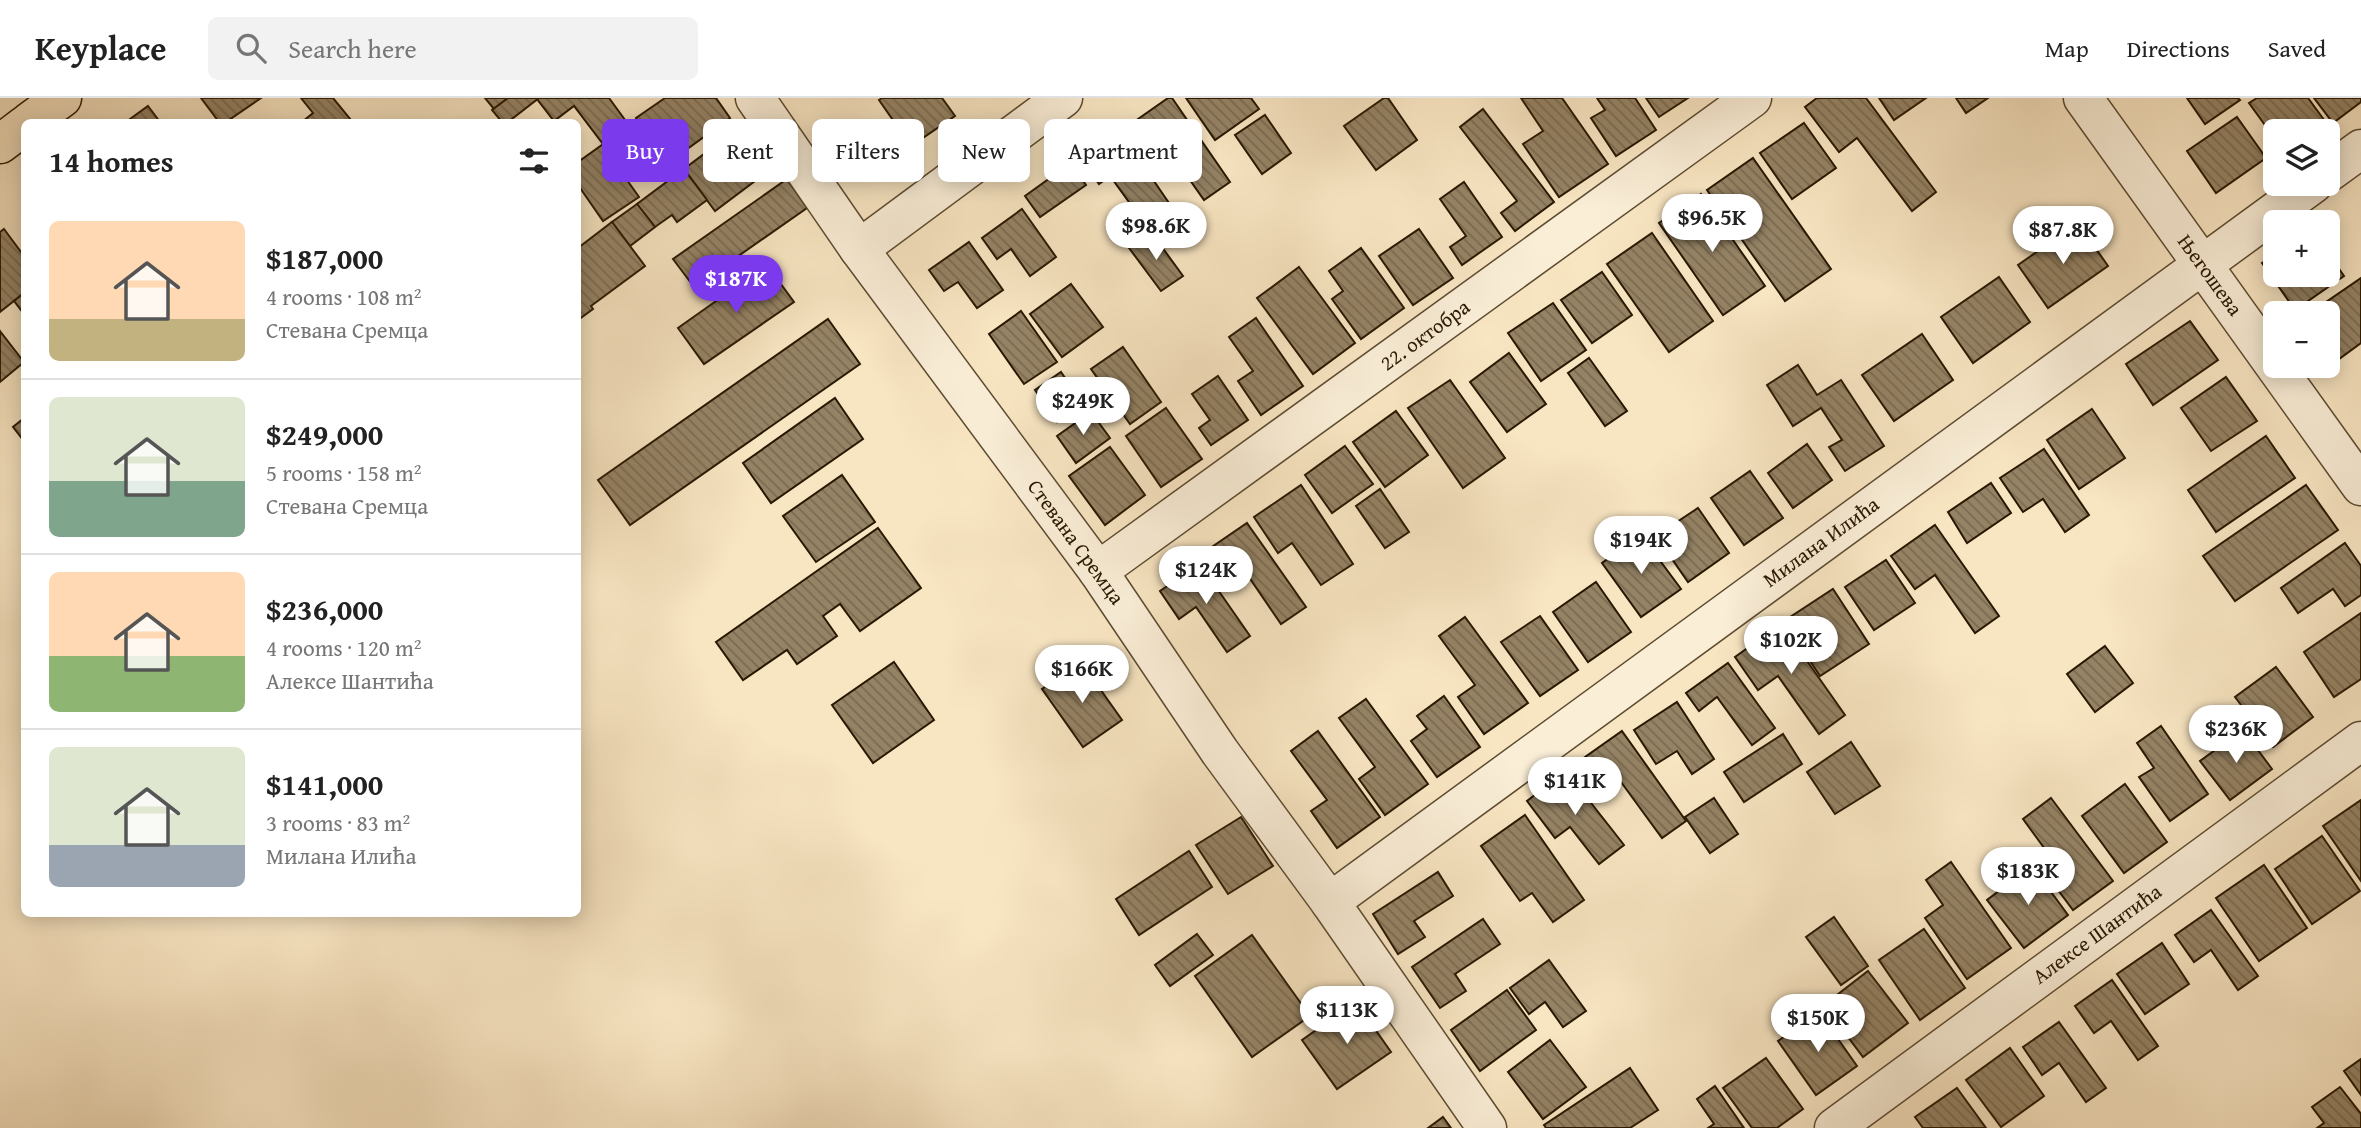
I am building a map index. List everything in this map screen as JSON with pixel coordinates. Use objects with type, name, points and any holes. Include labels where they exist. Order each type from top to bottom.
[{"type":"main road","points":[[33,119],[62,98]]},
{"type":"main road","points":[[0,144],[21,128]]},
{"type":"street","name":"Стевана Сремца","points":[[755,98],[859,249],[1098,571],[1220,752],[1330,902],[1487,1128]]},
{"type":"street","points":[[859,249],[1063,98]]},
{"type":"street","name":"22. октобра","points":[[1098,571],[1752,98]]},
{"type":"street","name":"Његошева","points":[[2082,98],[2361,486]]},
{"type":"street","points":[[2340,164],[2361,149]]},
{"type":"street","name":"Милана Илића","points":[[1330,902],[2296,196]]},
{"type":"street","name":"Алексе Шантића","points":[[1834,1128],[2361,741]]},
{"type":"building","points":[[201,98],[261,98],[230,119],[217,119]]},
{"type":"building","points":[[301,98],[333,98],[350,119],[306,119],[313,113]]},
{"type":"building","points":[[485,98],[508,98],[494,109]]},
{"type":"building","points":[[508,98],[539,98],[512,119],[500,119],[492,110]]},
{"type":"building","points":[[609,98],[624,119],[602,119],[602,143],[574,106],[557,119],[552,119],[537,99]]},
{"type":"building","points":[[665,98],[716,98],[730,118],[703,119],[703,138],[689,148],[689,119],[636,118]]},
{"type":"building","points":[[942,98],[955,116],[951,119],[938,119],[938,128],[924,137],[924,119],[892,119],[879,100]]},
{"type":"building","points":[[1168,98],[1172,98],[1186,119],[1138,119]]},
{"type":"building","points":[[1186,98],[1251,98],[1259,109],[1215,140]]},
{"type":"building","points":[[1384,98],[1388,98],[1417,140],[1376,170],[1344,126]]},
{"type":"building","points":[[1521,98],[1562,98],[1608,164],[1559,197],[1523,144],[1543,131]]},
{"type":"building","points":[[1597,98],[1635,98],[1656,130],[1616,156],[1591,118],[1605,110]]},
{"type":"building","points":[[1646,98],[1688,98],[1659,117]]},
{"type":"building","points":[[1817,98],[1866,98],[1936,192],[1912,211],[1857,138],[1839,152],[1805,107]]},
{"type":"building","points":[[1879,98],[1926,98],[1894,120]]},
{"type":"building","points":[[1956,98],[1988,98],[1966,113]]},
{"type":"building","points":[[2187,98],[2238,98],[2240,100],[2205,124]]},
{"type":"building","points":[[2257,98],[2308,98],[2323,119],[2263,119],[2263,122],[2249,103]]},
{"type":"building","points":[[2314,98],[2361,98],[2361,102],[2338,119],[2330,119]]},
{"type":"building","points":[[148,106],[158,119],[130,119]]},
{"type":"building","points":[[1483,109],[1554,202],[1515,231],[1501,213],[1517,201],[1460,127]]},
{"type":"building","points":[[1265,115],[1291,153],[1262,174],[1235,135]]},
{"type":"building","points":[[2237,117],[2263,154],[2263,160],[2216,193],[2187,151]]},
{"type":"building","points":[[1804,123],[1836,168],[1792,199],[1760,153]]},
{"type":"building","points":[[1202,141],[1230,182],[1204,200],[1191,182],[1202,182]]},
{"type":"building","points":[[602,145],[602,182],[628,182],[639,197],[603,221],[581,189],[581,160]]},
{"type":"building","points":[[703,155],[703,182],[754,182],[715,211],[689,176],[689,165]]},
{"type":"building","points":[[1753,158],[1831,269],[1785,301],[1707,190]]},
{"type":"building","points":[[689,176],[707,200],[677,222],[672,215],[655,227],[637,204],[667,182],[689,182]]},
{"type":"building","points":[[783,182],[789,182],[807,208],[694,287],[673,259]]},
{"type":"building","points":[[1045,182],[1084,182],[1086,185],[1040,217],[1025,196]]},
{"type":"building","points":[[1114,182],[1155,182],[1171,206],[1145,224]]},
{"type":"building","points":[[1464,182],[1502,237],[1462,265],[1450,247],[1466,236],[1440,199]]},
{"type":"building","points":[[1701,194],[1765,286],[1723,315],[1659,223]]},
{"type":"building","points":[[637,204],[655,227],[630,246],[612,222]]},
{"type":"building","points":[[1022,209],[1056,257],[1030,276],[1011,249],[997,259],[982,238]]},
{"type":"building","points":[[612,222],[645,266],[591,306],[593,309],[581,318],[581,246]]},
{"type":"building","points":[[2078,223],[2108,266],[2048,308],[2018,265]]},
{"type":"building","points":[[4,229],[21,252],[21,295],[0,312],[0,232]]},
{"type":"building","points":[[1419,229],[1453,278],[1413,305],[1379,256]]},
{"type":"building","points":[[1151,232],[1183,276],[1161,291],[1129,248]]},
{"type":"building","points":[[1652,233],[1713,321],[1669,352],[1607,264]]},
{"type":"building","points":[[969,242],[1003,290],[977,308],[958,282],[944,291],[929,270]]},
{"type":"building","points":[[1361,248],[1404,308],[1361,339],[1332,299],[1343,291],[1329,271]]},
{"type":"building","points":[[767,265],[794,302],[704,364],[678,328]]},
{"type":"building","points":[[1299,267],[1355,343],[1313,374],[1257,298]]},
{"type":"building","points":[[1602,272],[1632,315],[1592,343],[1561,300]]},
{"type":"building","points":[[1999,277],[2030,322],[1973,363],[1941,317]]},
{"type":"building","points":[[2361,278],[2361,343],[2340,358],[2340,301],[2327,301]]},
{"type":"building","points":[[1071,284],[1103,327],[1062,357],[1030,314]]},
{"type":"building","points":[[2279,287],[2328,287],[2308,301],[2289,301]]},
{"type":"building","points":[[21,295],[21,310],[14,301]]},
{"type":"building","points":[[1553,303],[1586,350],[1541,381],[1508,333]]},
{"type":"building","points":[[1021,311],[1057,362],[1024,384],[989,334]]},
{"type":"building","points":[[1256,318],[1303,386],[1261,415],[1238,381],[1253,371],[1229,337]]},
{"type":"building","points":[[828,319],[860,364],[630,525],[598,480]]},
{"type":"building","points":[[2190,321],[2218,360],[2153,405],[2126,364]]},
{"type":"building","points":[[0,331],[21,358],[21,364],[0,382]]},
{"type":"building","points":[[1922,334],[1953,380],[1894,421],[1862,375]]},
{"type":"building","points":[[1123,347],[1161,402],[1130,424],[1091,369]]},
{"type":"building","points":[[1509,353],[1546,404],[1507,432],[1470,382]]},
{"type":"building","points":[[1589,358],[1627,411],[1605,426],[1568,373]]},
{"type":"building","points":[[1798,365],[1817,395],[1841,380],[1884,446],[1845,471],[1829,447],[1842,440],[1821,408],[1793,426],[1767,385]]},
{"type":"building","points":[[1061,372],[1083,404],[1057,422],[1035,390]]},
{"type":"building","points":[[1218,376],[1248,420],[1211,445],[1199,428],[1210,420],[1192,394]]},
{"type":"building","points":[[2226,377],[2257,421],[2211,451],[2181,408]]},
{"type":"building","points":[[1450,380],[1505,458],[1463,488],[1408,408]]},
{"type":"building","points":[[835,398],[863,439],[771,503],[743,463]]},
{"type":"building","points":[[1166,408],[1202,459],[1161,487],[1126,436]]},
{"type":"building","points":[[2092,409],[2125,458],[2079,489],[2047,440]]},
{"type":"building","points":[[1396,411],[1428,455],[1385,487],[1353,442]]},
{"type":"building","points":[[1091,412],[1110,438],[1076,463],[1057,436]]},
{"type":"building","points":[[21,420],[21,437],[13,427]]},
{"type":"building","points":[[2266,436],[2295,478],[2216,532],[2188,490]]},
{"type":"building","points":[[1807,444],[1832,480],[1793,508],[1768,473]]},
{"type":"building","points":[[1345,446],[1373,484],[1332,513],[1305,475]]},
{"type":"building","points":[[1110,447],[1145,495],[1105,525],[1069,476]]},
{"type":"building","points":[[2044,449],[2089,515],[2065,532],[2043,499],[2023,512],[2000,478]]},
{"type":"building","points":[[1750,471],[1783,518],[1744,545],[1711,498]]},
{"type":"building","points":[[842,475],[875,522],[816,562],[783,516]]},
{"type":"building","points":[[1991,483],[2011,513],[1967,543],[1948,512]]},
{"type":"building","points":[[1301,485],[1353,564],[1321,585],[1292,543],[1278,553],[1254,517]]},
{"type":"building","points":[[2306,485],[2338,530],[2235,601],[2203,556]]},
{"type":"building","points":[[1380,489],[1409,532],[1385,548],[1356,506]]},
{"type":"building","points":[[1698,508],[1729,553],[1688,582],[1656,536]]},
{"type":"building","points":[[1247,523],[1306,607],[1281,624],[1244,570],[1227,582],[1206,551]]},
{"type":"building","points":[[1935,525],[1999,616],[1975,633],[1935,575],[1915,589],[1891,556]]},
{"type":"building","points":[[878,528],[921,588],[860,631],[840,604],[823,616],[837,636],[797,664],[787,650],[743,680],[716,642]]},
{"type":"building","points":[[1641,535],[1681,589],[1641,617],[1602,563]]},
{"type":"building","points":[[2345,543],[2361,566],[2361,595],[2345,606],[2333,589],[2298,613],[2281,588]]},
{"type":"building","points":[[1886,560],[1915,603],[1874,630],[1845,587]]},
{"type":"building","points":[[1200,564],[1250,636],[1227,652],[1196,607],[1179,619],[1160,591]]},
{"type":"building","points":[[1596,582],[1631,632],[1588,662],[1553,612]]},
{"type":"building","points":[[1833,589],[1869,644],[1820,676],[1784,621]]},
{"type":"building","points":[[2361,613],[2361,679],[2334,697],[2304,652]]},
{"type":"building","points":[[1540,616],[1578,670],[1540,696],[1501,642]]},
{"type":"building","points":[[1465,617],[1528,703],[1484,734],[1458,697],[1475,685],[1439,636]]},
{"type":"building","points":[[1781,624],[1845,715],[1819,734],[1778,676],[1758,690],[1735,657]]},
{"type":"building","points":[[2105,646],[2133,683],[2095,712],[2067,674]]},
{"type":"building","points":[[894,662],[934,720],[873,763],[832,705]]},
{"type":"building","points":[[1081,662],[1122,720],[1083,747],[1042,689]]},
{"type":"building","points":[[1728,663],[1775,728],[1752,745],[1717,697],[1699,711],[1686,693]]},
{"type":"building","points":[[2276,667],[2313,717],[2273,747],[2235,697]]},
{"type":"building","points":[[1444,696],[1480,747],[1437,777],[1411,741],[1427,729],[1417,716]]},
{"type":"building","points":[[1366,699],[1428,784],[1385,815],[1359,779],[1375,767],[1339,718]]},
{"type":"building","points":[[1677,702],[1714,759],[1692,774],[1677,751],[1656,764],[1634,730]]},
{"type":"building","points":[[2161,726],[2208,794],[2170,821],[2139,777],[2154,768],[2137,743]]},
{"type":"building","points":[[2243,730],[2272,769],[2230,800],[2200,761]]},
{"type":"building","points":[[1318,731],[1380,817],[1337,848],[1311,811],[1327,800],[1291,751]]},
{"type":"building","points":[[1622,731],[1686,821],[1662,838],[1621,782],[1602,795],[1578,762]]},
{"type":"building","points":[[1783,734],[1802,764],[1744,802],[1724,772]]},
{"type":"building","points":[[1851,742],[1880,786],[1835,814],[1807,772]]},
{"type":"building","points":[[1566,771],[1624,845],[1599,864],[1570,827],[1555,838],[1527,801]]},
{"type":"building","points":[[2125,784],[2167,842],[2124,873],[2082,816]]},
{"type":"building","points":[[1714,798],[1738,834],[1710,853],[1685,817]]},
{"type":"building","points":[[2051,798],[2113,881],[2073,910],[2055,886],[2066,878],[2023,819]]},
{"type":"building","points":[[2361,800],[2361,881],[2323,826]]},
{"type":"building","points":[[1525,815],[1584,900],[1553,922],[1532,893],[1520,901],[1481,846]]},
{"type":"building","points":[[1241,817],[1273,866],[1228,894],[1196,845]]},
{"type":"building","points":[[2322,836],[2360,891],[2312,924],[2275,869]]},
{"type":"building","points":[[1189,851],[1212,887],[1139,935],[1116,899]]},
{"type":"building","points":[[1951,862],[2011,948],[1967,979],[1925,918],[1943,905],[1926,880]]},
{"type":"building","points":[[2264,865],[2307,928],[2259,961],[2216,898]]},
{"type":"building","points":[[2032,866],[2068,915],[2024,948],[1987,900]]},
{"type":"building","points":[[1438,872],[1453,896],[1414,921],[1425,937],[1398,954],[1373,914]]},
{"type":"building","points":[[2211,910],[2258,976],[2238,990],[2211,950],[2194,962],[2175,935]]},
{"type":"building","points":[[1834,917],[1868,966],[1841,985],[1806,937]]},
{"type":"building","points":[[1483,919],[1500,944],[1455,974],[1466,991],[1440,1008],[1412,967]]},
{"type":"building","points":[[1924,929],[1965,988],[1920,1020],[1879,960]]},
{"type":"building","points":[[1197,934],[1213,955],[1170,986],[1155,965]]},
{"type":"building","points":[[1252,935],[1310,1016],[1252,1057],[1195,976]]},
{"type":"building","points":[[2162,943],[2189,984],[2145,1014],[2117,974]]},
{"type":"building","points":[[1549,960],[1586,1011],[1563,1027],[1545,1002],[1529,1014],[1510,988]]},
{"type":"building","points":[[1868,971],[1908,1023],[1863,1057],[1824,1005]]},
{"type":"building","points":[[2112,980],[2158,1046],[2138,1060],[2111,1021],[2094,1033],[2075,1006]]},
{"type":"building","points":[[1507,990],[1536,1030],[1480,1071],[1451,1030]]},
{"type":"building","points":[[1356,1002],[1391,1052],[1337,1089],[1302,1040]]},
{"type":"building","points":[[1819,1012],[1857,1066],[1816,1095],[1778,1041]]},
{"type":"building","points":[[2059,1022],[2106,1088],[2086,1102],[2059,1063],[2042,1075],[2023,1047]]},
{"type":"building","points":[[1550,1040],[1586,1087],[1543,1119],[1508,1072]]},
{"type":"building","points":[[2010,1048],[2044,1096],[2001,1127],[1966,1080]]},
{"type":"building","points":[[1766,1058],[1803,1109],[1777,1128],[1752,1128],[1723,1088]]},
{"type":"building","points":[[2361,1059],[2361,1095],[2344,1071]]},
{"type":"building","points":[[1630,1068],[1658,1110],[1630,1128],[1546,1128],[1544,1125]]},
{"type":"building","points":[[1715,1086],[1744,1128],[1708,1128],[1714,1124],[1697,1099]]},
{"type":"building","points":[[2340,1087],[2361,1114],[2361,1128],[2317,1128],[2324,1123],[2312,1107]]},
{"type":"building","points":[[1957,1088],[1986,1128],[1923,1128],[1915,1117]]},
{"type":"building","points":[[1443,1117],[1451,1128],[1428,1128]]}]
